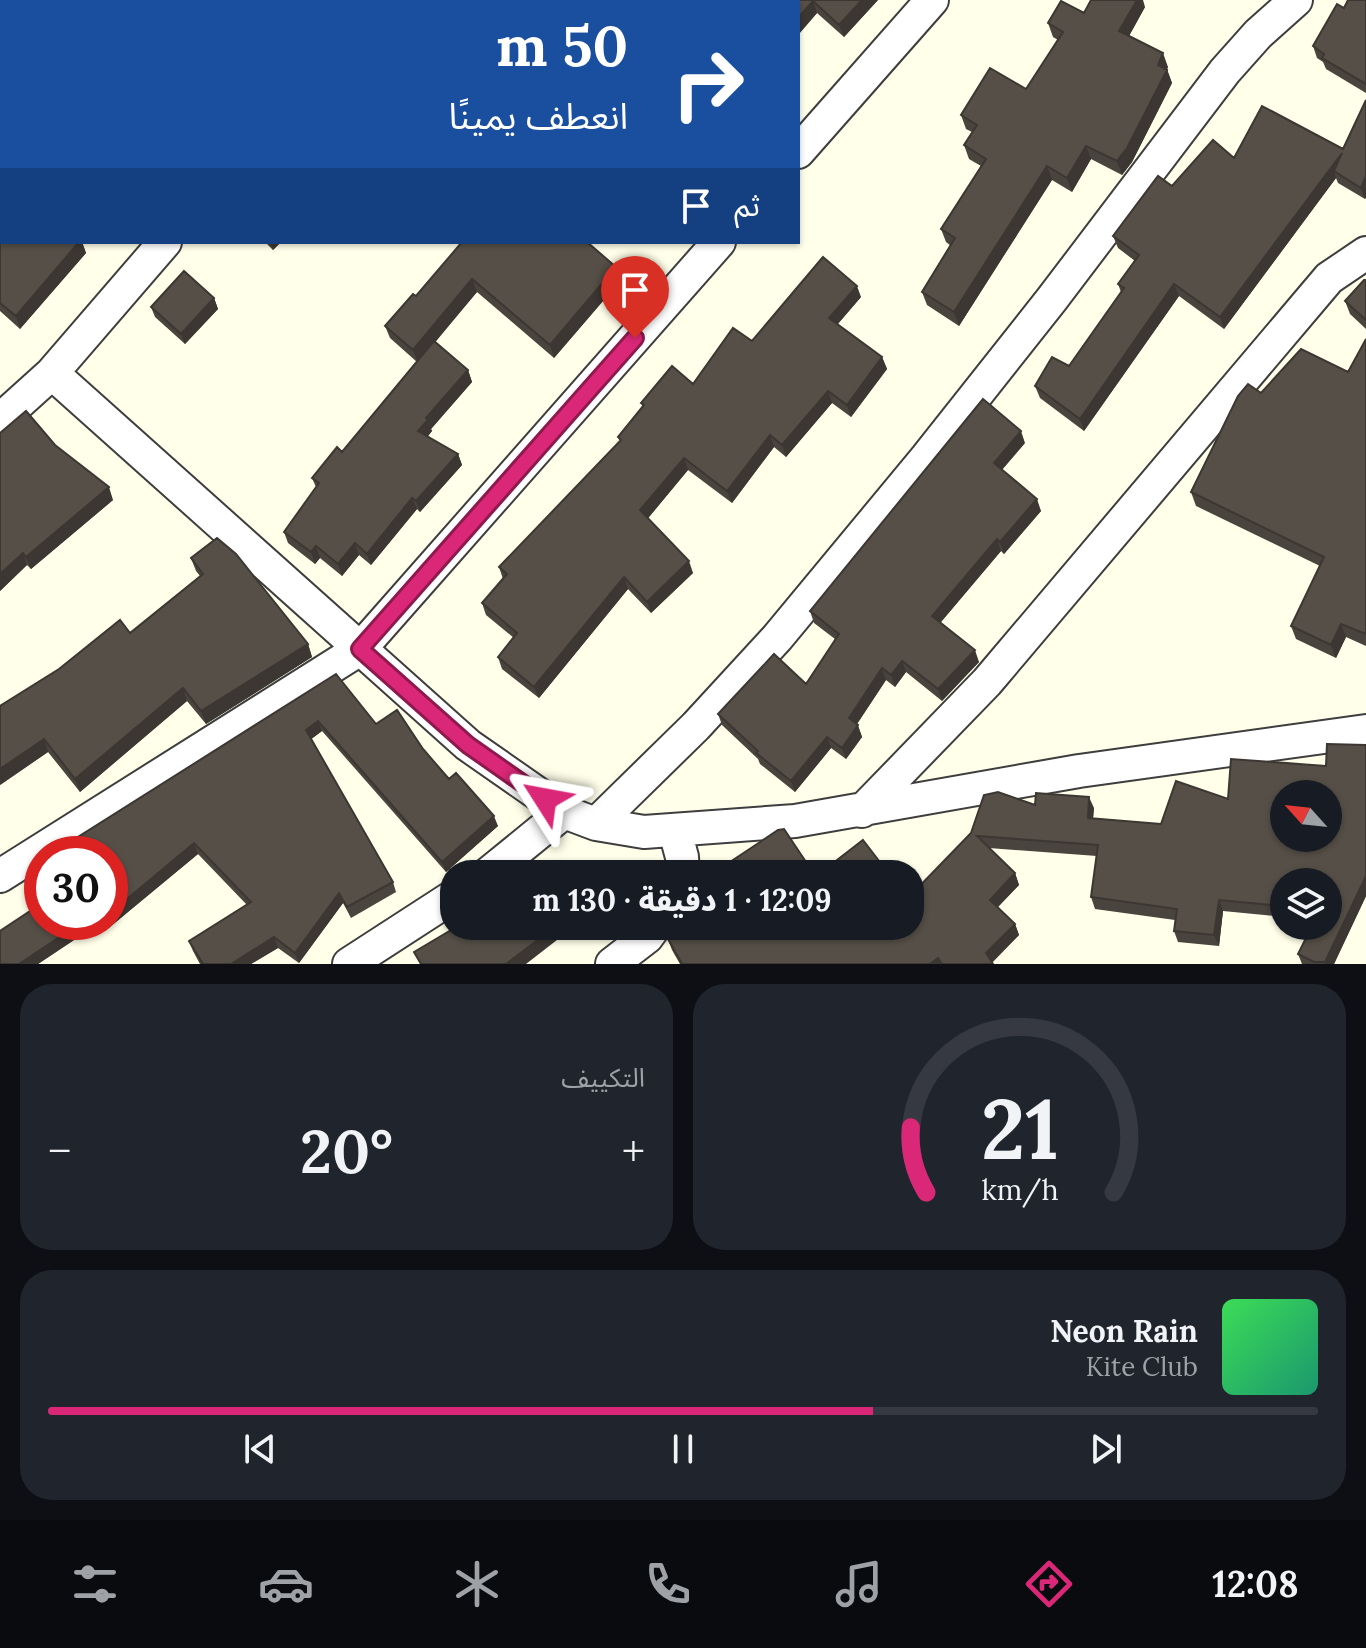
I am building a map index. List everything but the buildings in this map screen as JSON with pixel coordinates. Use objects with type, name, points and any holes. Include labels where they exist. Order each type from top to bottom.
[{"type":"street","points":[[800,150],[932,0]]},
{"type":"street","points":[[596,824],[696,726],[777,638],[946,433],[1225,71],[1258,34],[1296,0]]},
{"type":"street","points":[[0,420],[52,373],[163,244]]},
{"type":"street","points":[[0,876],[360,649],[717,244]]},
{"type":"street","points":[[862,811],[987,682],[1329,278],[1366,253]]},
{"type":"street","points":[[52,373],[468,745],[564,812],[596,824],[644,832],[795,821],[1079,771],[1366,731]]},
{"type":"street","points":[[505,860],[564,812]]},
{"type":"street","points":[[675,831],[682,860]]},
{"type":"street","points":[[349,964],[440,905]]},
{"type":"street","points":[[612,964],[643,940]]},
{"type":"route","points":[[545,799],[468,745],[360,649],[635,338]]}]
